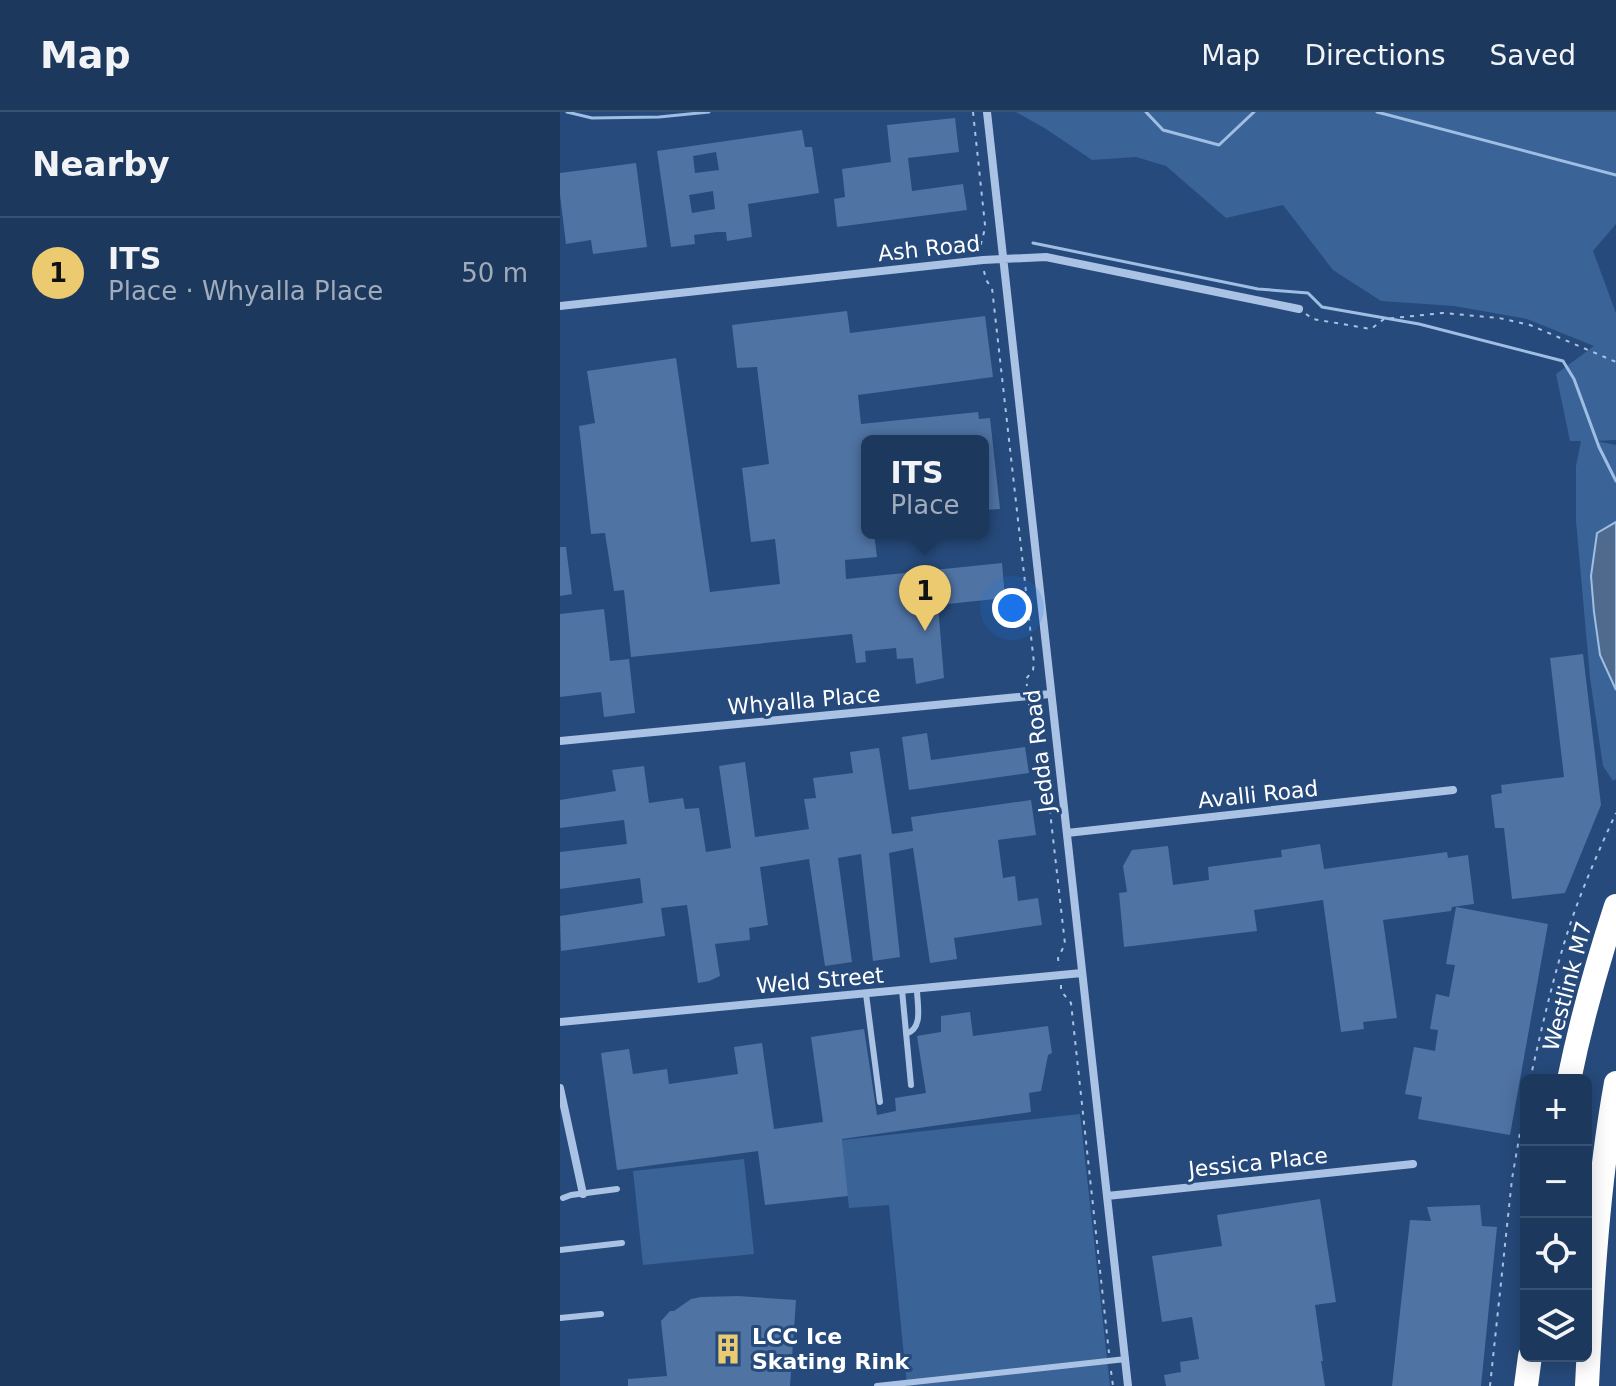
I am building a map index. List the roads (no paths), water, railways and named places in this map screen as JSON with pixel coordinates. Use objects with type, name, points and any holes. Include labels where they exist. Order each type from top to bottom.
[{"type":"highway","name":"Westlink M7","points":[[1570,1074],[1589,994],[1616,906]]},
{"type":"highway","points":[[1587,1386],[1600,1193],[1616,1083]]},
{"type":"highway","points":[[1596,1386],[1607,1217],[1616,1145]]},
{"type":"highway","points":[[1526,1386],[1529,1362]]},
{"type":"highway","points":[[1544,1386],[1545,1362]]},
{"type":"street","name":"Jedda Road","points":[[987,112],[1128,1386]]},
{"type":"street","name":"Ash Road","points":[[560,306],[1003,258],[1046,257],[1299,309]]},
{"type":"street","name":"Whyalla Place","points":[[560,741],[1050,694]]},
{"type":"street","name":"Avalli Road","points":[[1067,833],[1453,790]]},
{"type":"street","name":"Weld Street","points":[[560,1022],[1082,973]]},
{"type":"street","points":[[560,1088],[583,1194]]},
{"type":"street","name":"Jessica Place","points":[[1107,1196],[1413,1164]]},
{"type":"lane","points":[[906,1034],[916,1027],[917,989]]},
{"type":"lane","points":[[902,990],[911,1085]]},
{"type":"lane","points":[[866,994],[880,1102]]},
{"type":"lane","points":[[563,1198],[617,1189]]},
{"type":"lane","points":[[560,1250],[622,1243]]},
{"type":"lane","points":[[560,1318],[601,1314]]},
{"type":"lane","points":[[877,1386],[1126,1359]]},
{"type":"waterway","points":[[567,112],[592,118],[659,117],[709,112]]},
{"type":"waterway","points":[[1146,112],[1163,130],[1219,145],[1254,112]]},
{"type":"waterway","points":[[1377,112],[1616,175]]},
{"type":"waterway","points":[[1033,243],[1258,289],[1308,293],[1322,307],[1419,324],[1563,361],[1574,379],[1599,447],[1616,481]]},
{"type":"place","name":"ITS","points":[[925,631]]},
{"type":"place","name":"LCC Ice Skating Rink","points":[[728,1349]]}]
